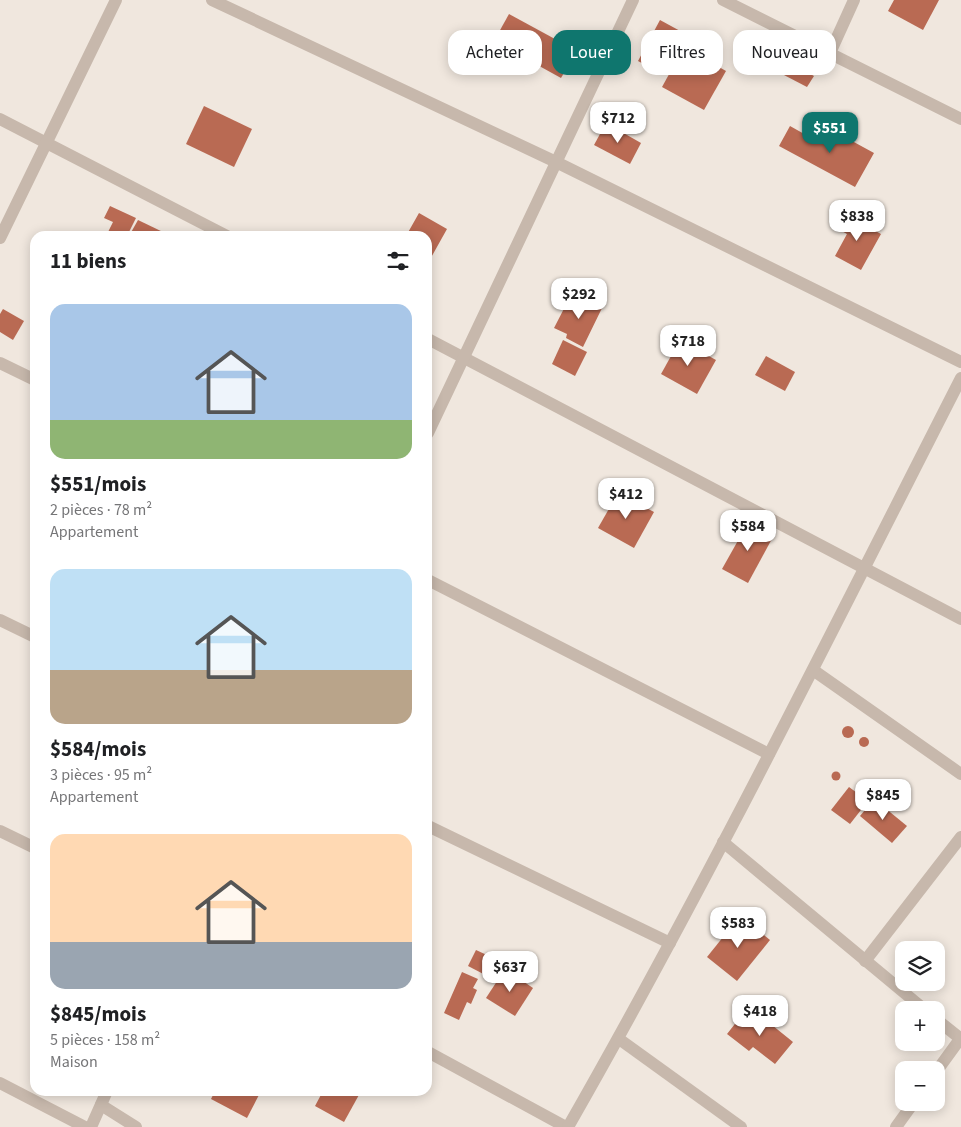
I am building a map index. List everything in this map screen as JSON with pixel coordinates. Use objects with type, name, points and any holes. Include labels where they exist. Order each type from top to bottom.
[{"type":"street","points":[[0,238],[116,0]]},
{"type":"street","points":[[212,0],[556,162],[961,362]]},
{"type":"street","points":[[432,424],[632,0]]},
{"type":"street","points":[[723,0],[784,30]]},
{"type":"street","points":[[836,40],[854,0]]},
{"type":"street","points":[[836,56],[961,119]]},
{"type":"street","points":[[0,119],[217,231]]},
{"type":"street","points":[[432,342],[961,619]]},
{"type":"street","points":[[0,363],[30,378]]},
{"type":"street","points":[[432,1054],[567,1127],[619,1039],[724,842],[961,378]]},
{"type":"street","points":[[432,582],[769,754]]},
{"type":"street","points":[[0,620],[30,635]]},
{"type":"street","points":[[813,670],[961,774]]},
{"type":"street","points":[[432,828],[670,943]]},
{"type":"street","points":[[0,831],[30,846]]},
{"type":"street","points":[[865,961],[961,837]]},
{"type":"street","points":[[724,842],[914,1001]]},
{"type":"street","points":[[944,1061],[961,1039],[945,1026]]},
{"type":"street","points":[[619,1039],[741,1127]]},
{"type":"street","points":[[0,1083],[85,1127]]},
{"type":"street","points":[[91,1127],[105,1096]]},
{"type":"street","points":[[101,1105],[136,1127]]},
{"type":"street","points":[[896,1127],[908,1111]]},
{"type":"building","points":[[894,0],[939,0],[923,30],[888,11]]},
{"type":"building","points":[[509,14],[538,30],[500,30]]},
{"type":"building","points":[[660,20],[678,30],[655,30]]},
{"type":"building","points":[[542,32],[552,37],[552,73],[542,68]]},
{"type":"building","points":[[723,69],[726,71],[704,110],[662,87],[669,75],[723,75]]},
{"type":"building","points":[[784,75],[812,75],[814,76],[807,87]]},
{"type":"building","points":[[204,106],[252,129],[234,167],[186,144]]},
{"type":"building","points":[[606,123],[641,143],[630,164],[594,145]]},
{"type":"building","points":[[790,126],[822,144],[830,129],[874,153],[855,187],[779,146]]},
{"type":"building","points":[[110,206],[136,218],[130,231],[108,231],[113,222],[104,218]]},
{"type":"building","points":[[419,213],[447,229],[432,256],[432,231],[409,231]]},
{"type":"building","points":[[846,215],[881,234],[861,270],[835,256],[847,234],[838,229]]},
{"type":"building","points":[[138,220],[161,231],[132,231]]},
{"type":"building","points":[[582,296],[603,306],[583,347],[566,338],[567,334],[554,328],[570,297],[579,302]]},
{"type":"building","points":[[3,309],[24,321],[13,340],[0,332],[0,314]]},
{"type":"building","points":[[563,340],[587,352],[575,376],[552,364]]},
{"type":"building","points":[[680,340],[716,360],[697,394],[661,374]]},
{"type":"building","points":[[766,356],[795,372],[785,391],[755,375]]},
{"type":"building","points":[[618,493],[654,512],[634,548],[598,528]]},
{"type":"building","points":[[749,521],[774,535],[748,583],[722,569]]},
{"type":"building","points":[[846,726],[850,726],[854,732],[850,738],[846,738],[842,734],[842,730]]},
{"type":"building","points":[[862,737],[866,737],[869,742],[868,746],[862,747],[859,744],[859,740]]},
{"type":"building","points":[[836,771],[841,776],[836,781],[831,776]]},
{"type":"building","points":[[849,787],[868,801],[850,824],[831,810]]},
{"type":"building","points":[[874,799],[907,826],[892,843],[860,816]]},
{"type":"building","points":[[740,916],[770,940],[737,981],[707,957]]},
{"type":"building","points":[[476,950],[502,962],[493,979],[468,966]]},
{"type":"building","points":[[505,969],[533,988],[515,1016],[486,998]]},
{"type":"building","points":[[462,972],[478,979],[473,988],[477,990],[471,1004],[467,1002],[459,1020],[444,1013]]},
{"type":"building","points":[[752,1009],[793,1042],[775,1064],[753,1047],[749,1051],[727,1034],[738,1020],[741,1022]]},
{"type":"building","points":[[212,1096],[258,1096],[247,1118],[211,1099]]},
{"type":"building","points":[[320,1096],[358,1096],[344,1122],[315,1106]]}]
